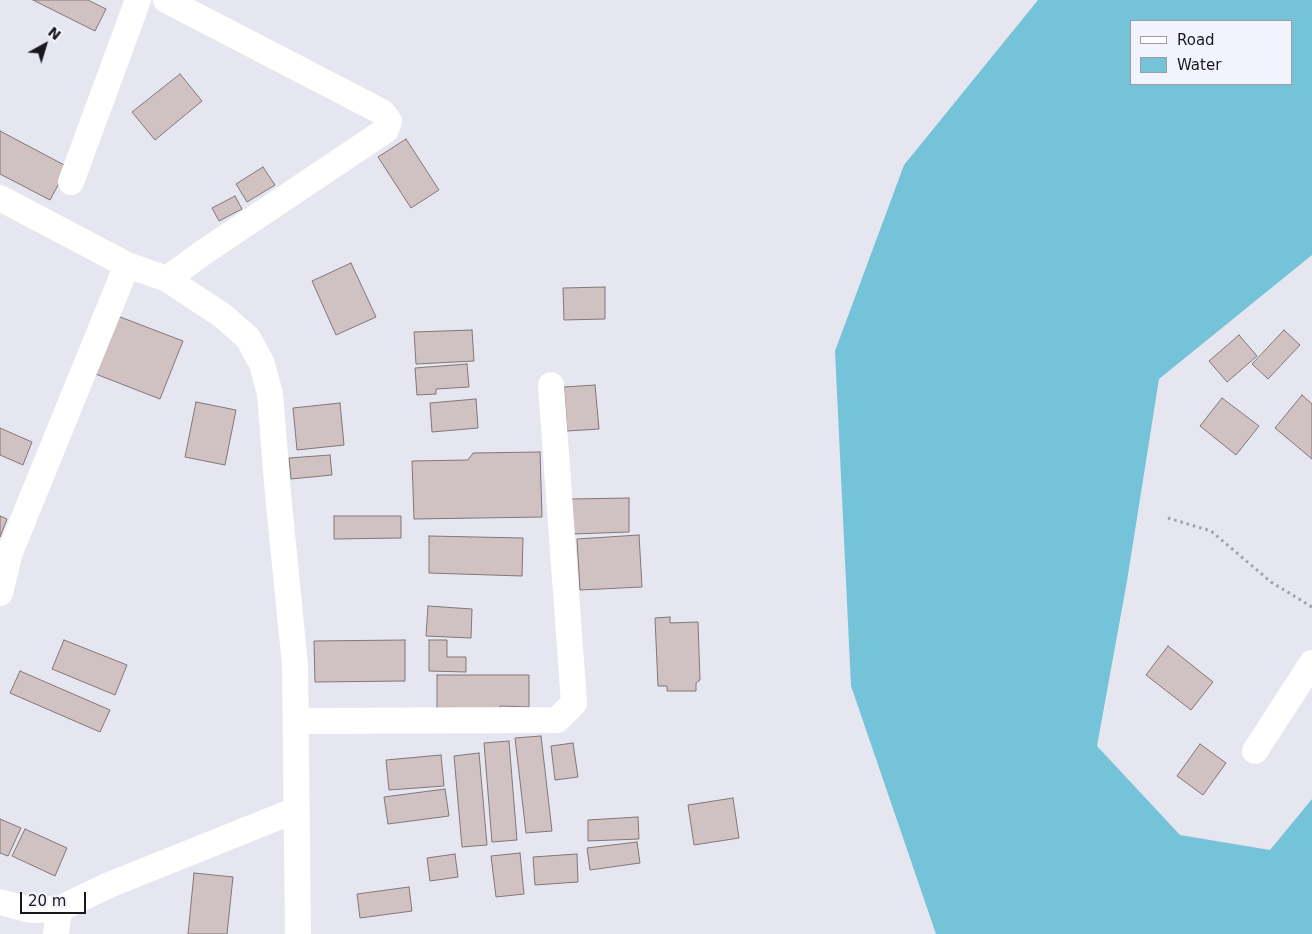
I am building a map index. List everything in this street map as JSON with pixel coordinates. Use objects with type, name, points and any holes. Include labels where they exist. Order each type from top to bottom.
[{"type":"street","points":[[71,182],[138,0]]},
{"type":"street","points":[[166,0],[382,112],[388,121],[386,130],[204,252],[167,279]]},
{"type":"street","points":[[0,198],[127,265],[167,279],[223,316],[248,338],[262,364],[270,394],[278,494],[296,665],[298,934]]},
{"type":"street","points":[[0,593],[10,552],[127,265]]},
{"type":"street","points":[[296,722],[557,720],[574,703],[551,385]]},
{"type":"street","points":[[1255,752],[1312,663]]},
{"type":"street","points":[[0,902],[31,910],[58,921],[136,874],[296,810]]},
{"type":"path","points":[[1168,518],[1211,531],[1271,582],[1312,607]]},
{"type":"water","points":[[1038,0],[1312,0],[1312,255],[1159,379],[1127,581],[1097,746],[1180,835],[1270,850],[1312,799],[1312,934],[936,934],[851,686],[835,351],[904,165]]},
{"type":"building","points":[[33,0],[88,0],[106,9],[95,31]]},
{"type":"building","points":[[180,74],[202,101],[155,140],[132,112]]},
{"type":"building","points":[[0,131],[68,167],[50,200],[0,174]]},
{"type":"building","points":[[406,139],[439,190],[411,208],[378,157]]},
{"type":"building","points":[[263,167],[275,185],[247,202],[236,184]]},
{"type":"building","points":[[235,196],[242,209],[219,221],[212,208]]},
{"type":"building","points":[[351,263],[376,317],[336,335],[312,281]]},
{"type":"building","points":[[605,287],[605,319],[564,320],[563,288]]},
{"type":"building","points":[[115,315],[183,341],[160,399],[93,373]]},
{"type":"building","points":[[472,330],[474,361],[416,364],[414,332]]},
{"type":"building","points":[[1284,330],[1300,345],[1268,379],[1252,364]]},
{"type":"building","points":[[1239,335],[1257,356],[1227,382],[1209,361]]},
{"type":"building","points":[[467,364],[469,387],[436,389],[436,394],[417,395],[415,368]]},
{"type":"building","points":[[595,385],[599,429],[567,431],[564,387]]},
{"type":"building","points":[[1302,395],[1312,404],[1312,459],[1275,428]]},
{"type":"building","points":[[1222,398],[1259,426],[1236,455],[1200,426]]},
{"type":"building","points":[[476,399],[478,428],[432,432],[430,403]]},
{"type":"building","points":[[196,402],[236,410],[225,465],[185,457]]},
{"type":"building","points":[[340,403],[344,445],[297,450],[293,408]]},
{"type":"building","points":[[0,428],[32,442],[23,465],[0,455]]},
{"type":"building","points":[[540,452],[542,517],[414,519],[412,461],[468,460],[473,453]]},
{"type":"building","points":[[330,455],[332,475],[291,479],[289,458]]},
{"type":"building","points":[[629,498],[629,532],[572,534],[571,499]]},
{"type":"building","points":[[0,516],[7,519],[0,537]]},
{"type":"building","points":[[334,516],[401,516],[401,538],[334,539]]},
{"type":"building","points":[[639,535],[642,587],[580,590],[577,539]]},
{"type":"building","points":[[429,536],[523,538],[522,576],[429,573]]},
{"type":"building","points":[[428,606],[472,609],[471,638],[426,636]]},
{"type":"building","points":[[670,617],[670,623],[698,622],[700,680],[696,683],[696,691],[667,691],[667,686],[658,686],[655,618]]},
{"type":"building","points":[[64,640],[127,665],[115,695],[52,669]]},
{"type":"building","points":[[405,640],[405,681],[315,682],[314,641]]},
{"type":"building","points":[[429,640],[447,640],[447,657],[466,657],[466,672],[429,671]]},
{"type":"building","points":[[1168,646],[1213,682],[1191,710],[1146,675]]},
{"type":"building","points":[[20,671],[110,710],[100,732],[10,693]]},
{"type":"building","points":[[437,675],[529,675],[529,707],[500,706],[499,713],[437,712]]},
{"type":"building","points":[[541,736],[552,831],[526,833],[515,738]]},
{"type":"building","points":[[509,741],[517,840],[492,842],[484,743]]},
{"type":"building","points":[[573,743],[578,777],[555,780],[551,746]]},
{"type":"building","points":[[1200,744],[1226,763],[1203,795],[1177,776]]},
{"type":"building","points":[[479,753],[487,845],[462,847],[454,756]]},
{"type":"building","points":[[441,755],[444,786],[389,790],[386,760]]},
{"type":"building","points":[[445,789],[449,816],[388,824],[384,797]]},
{"type":"building","points":[[733,798],[739,838],[694,845],[688,805]]},
{"type":"building","points":[[638,817],[639,839],[588,841],[588,820]]},
{"type":"building","points":[[0,819],[21,828],[8,856],[0,853]]},
{"type":"building","points":[[25,829],[67,848],[55,876],[12,856]]},
{"type":"building","points":[[637,842],[640,863],[590,870],[587,848]]},
{"type":"building","points":[[520,853],[524,894],[496,897],[491,856]]},
{"type":"building","points":[[455,854],[458,877],[430,881],[427,858]]},
{"type":"building","points":[[577,854],[578,882],[535,885],[533,857]]},
{"type":"building","points":[[194,873],[233,877],[227,934],[188,934]]},
{"type":"building","points":[[409,887],[412,911],[360,918],[357,894]]}]
